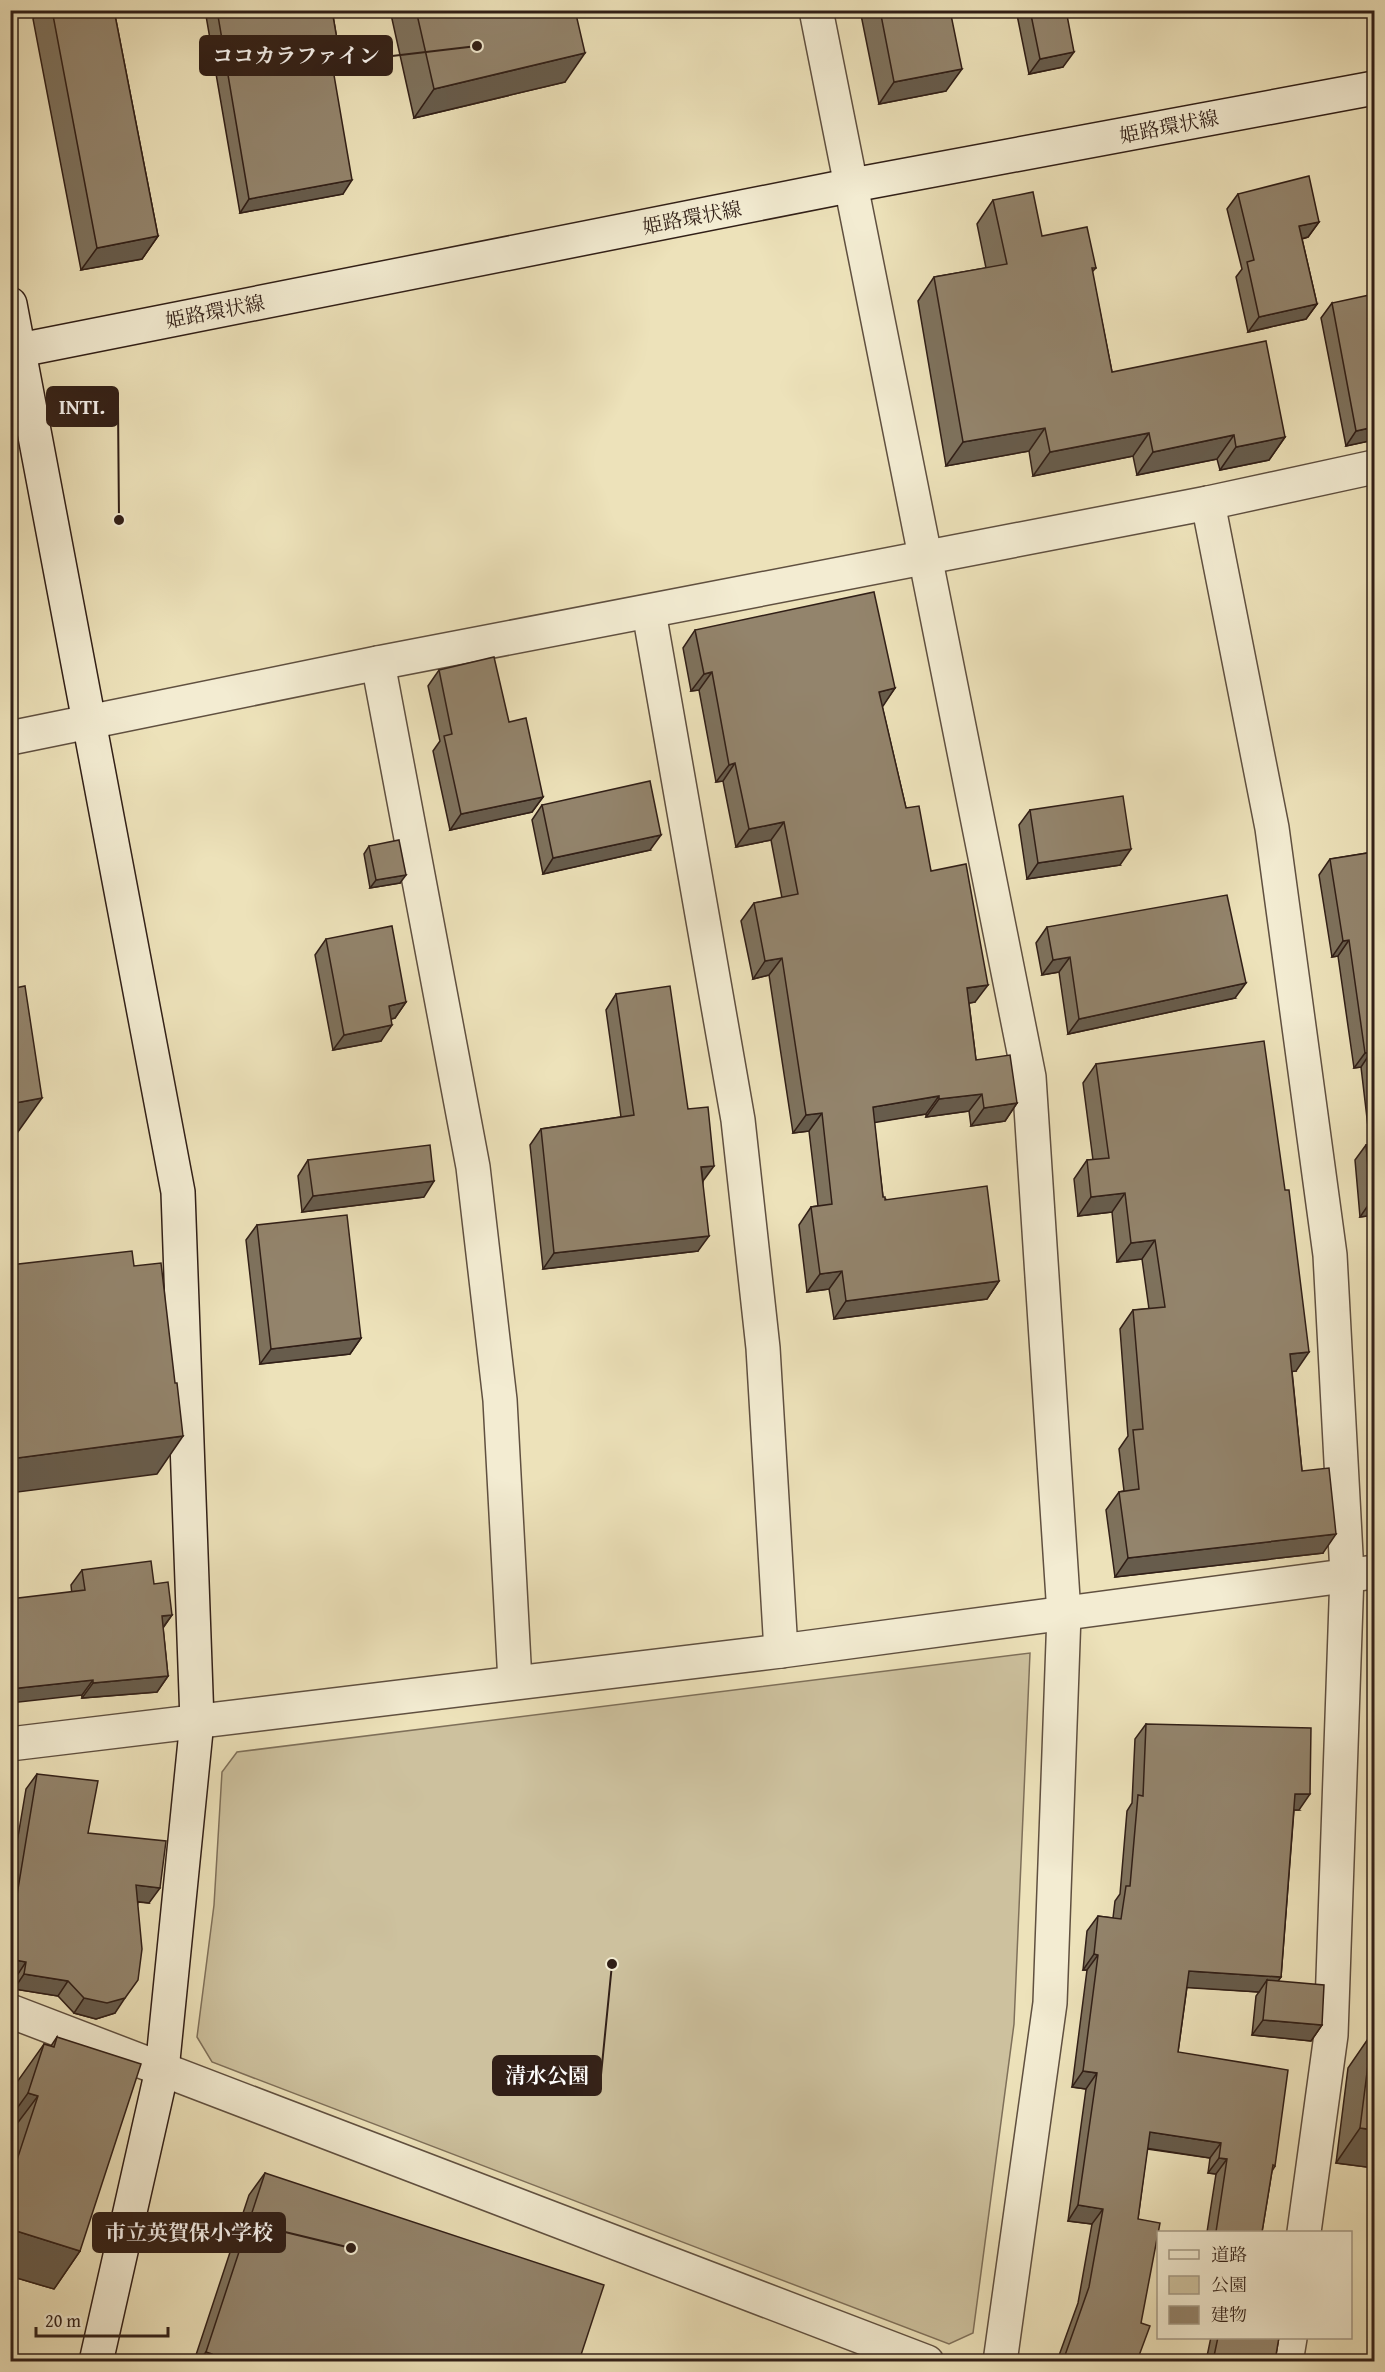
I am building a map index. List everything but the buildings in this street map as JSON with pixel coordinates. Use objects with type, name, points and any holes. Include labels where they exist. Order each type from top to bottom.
[{"type":"street","points":[[816,10],[853,185],[1029,1077],[1064,1614],[1050,2003],[1000,2361]]},
{"type":"street","name":"姫路環状線","points":[[16,351],[853,185],[1374,88]]},
{"type":"street","points":[[10,304],[16,351],[89,720],[178,1192],[197,1721],[162,2070],[96,2361]]},
{"type":"street","points":[[10,738],[89,720],[378,663],[1208,503],[1374,467]]},
{"type":"street","points":[[1208,503],[1272,828],[1328,1244],[1361,1573],[1331,2035],[1304,2231]]},
{"type":"street","points":[[649,612],[738,1120],[763,1348],[781,1651]]},
{"type":"street","points":[[378,663],[473,1167],[500,1400],[515,1682]]},
{"type":"street","points":[[10,1744],[781,1651],[1361,1573]]},
{"type":"street","points":[[10,2011],[927,2361]]},
{"type":"street","points":[[1286,2361],[1290,2339]]},
{"type":"green space","points":[[1030,1653],[1014,2024],[973,2333],[949,2344],[212,2062],[197,2037],[214,1905],[222,1772],[237,1752]]},
{"type":"place","name":"ココカラファイン","points":[[477,46]]},
{"type":"place","name":"INTI.","points":[[119,520]]},
{"type":"place","name":"清水公園","points":[[612,1964]]},
{"type":"place","name":"市立英賀保小学校","points":[[351,2248]]}]
